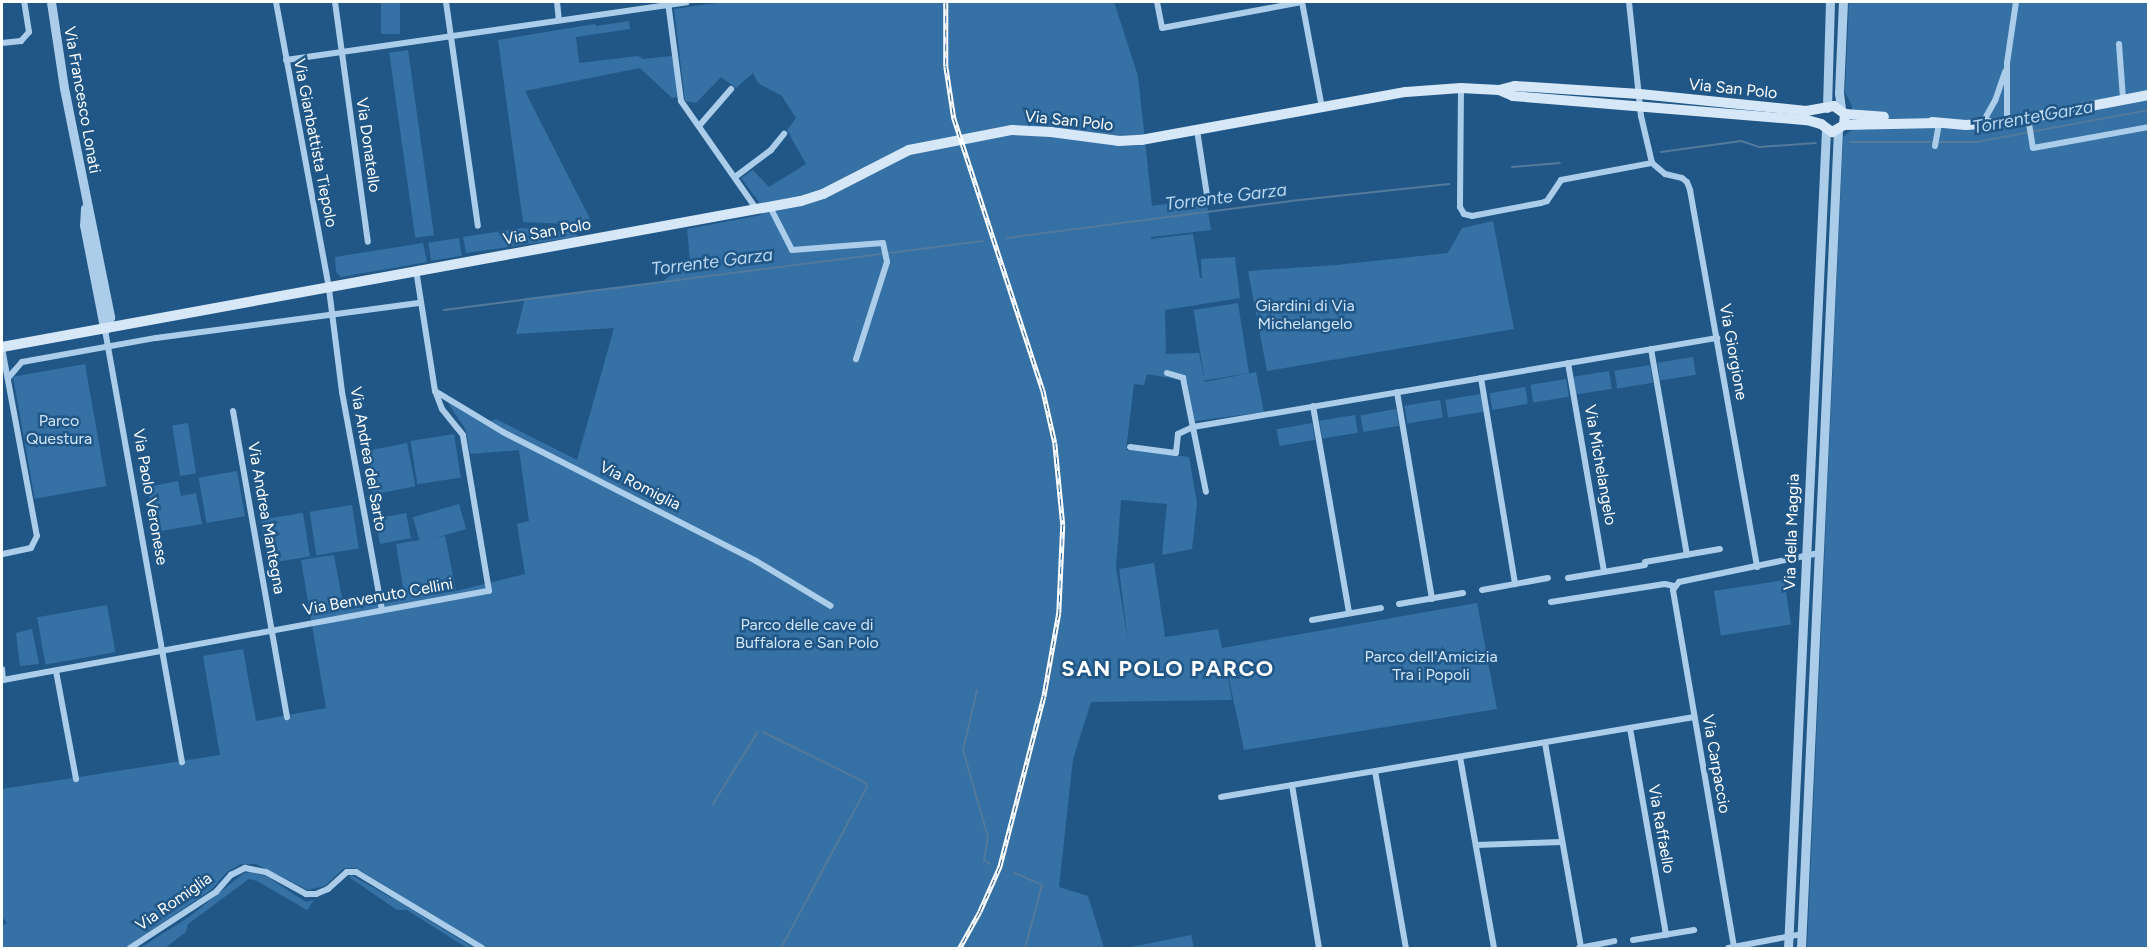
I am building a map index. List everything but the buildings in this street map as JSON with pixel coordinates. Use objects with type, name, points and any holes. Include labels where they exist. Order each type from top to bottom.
[{"type":"main road","name":"Via San Polo","points":[[2,347],[329,289],[416,270],[757,210],[823,194],[909,150],[971,136],[1031,130],[1119,141],[1197,130],[1406,92],[1461,88],[1499,90],[1515,86],[1807,120],[1824,127],[1842,120],[2029,123],[2123,99],[2148,95]]},
{"type":"main road","name":"Via San Polo","points":[[1640,100],[1806,111],[1834,106],[1842,120]]},
{"type":"main road","points":[[1824,127],[1825,109]]},
{"type":"street","points":[[2,43],[21,40],[29,32],[24,2]]},
{"type":"street","name":"Via Francesco Lonati","points":[[51,2],[85,203],[84,225],[105,330]]},
{"type":"street","name":"Via Gianbattista Tiepolo","points":[[276,2],[329,289]]},
{"type":"street","name":"Via Donatello","points":[[336,2],[368,242]]},
{"type":"street","points":[[446,2],[478,226]]},
{"type":"street","points":[[557,2],[560,20]]},
{"type":"street","points":[[286,60],[687,2]]},
{"type":"street","points":[[1157,2],[1162,28],[1302,2],[1322,108]]},
{"type":"street","points":[[1461,88],[1460,197],[1464,214],[1472,216],[1541,203],[1546,201],[1561,180],[1652,163],[1640,100],[1629,2]]},
{"type":"street","points":[[1825,109],[1830,2]]},
{"type":"street","name":"Via della Maggia","points":[[1801,948],[1842,120],[1839,93],[1843,2]]},
{"type":"street","points":[[2007,122],[2007,63],[2016,2]]},
{"type":"street","points":[[668,3],[681,100],[757,210]]},
{"type":"street","points":[[2119,44],[2123,99]]},
{"type":"street","points":[[1982,124],[1995,101],[2007,63]]},
{"type":"street","points":[[699,126],[730,89]]},
{"type":"street","points":[[1935,146],[1939,123]]},
{"type":"street","points":[[2029,123],[2033,148],[2148,127]]},
{"type":"street","name":"Via della Maggia","points":[[1788,948],[1824,127]]},
{"type":"street","points":[[1197,130],[1208,202]]},
{"type":"street","points":[[735,177],[771,150],[784,134]]},
{"type":"street","name":"Via Giorgione","points":[[1652,163],[1661,172],[1687,182],[1757,567]]},
{"type":"street","name":"Via Francesco Lonati","points":[[85,203],[93,222],[110,317],[105,330]]},
{"type":"street","points":[[770,207],[792,250],[883,243],[887,262],[856,359]]},
{"type":"street","points":[[416,270],[419,303],[435,391]]},
{"type":"street","points":[[329,289],[330,313]]},
{"type":"street","points":[[91,331],[98,302]]},
{"type":"street","points":[[8,378],[22,362],[156,338],[330,313],[419,303]]},
{"type":"street","name":"Via Andrea del Sarto","points":[[330,313],[382,610]]},
{"type":"street","points":[[105,330],[110,347]]},
{"type":"street","points":[[1130,447],[1176,453],[1178,434],[1193,427],[1717,338]]},
{"type":"street","points":[[2,347],[37,536],[31,548],[2,554]]},
{"type":"street","name":"Via Paolo Veronese","points":[[110,347],[163,651]]},
{"type":"street","points":[[1651,349],[1688,555]]},
{"type":"street","name":"Via Michelangelo","points":[[1568,363],[1604,572]]},
{"type":"street","points":[[1167,373],[1183,378],[1206,492]]},
{"type":"street","points":[[1481,378],[1515,584]]},
{"type":"street","name":"Via Benvenuto Cellini","points":[[2,669],[3,680],[489,591],[463,435],[442,409],[435,391]]},
{"type":"street","name":"Via Romiglia","points":[[435,391],[503,432],[756,561],[831,606]]},
{"type":"street","points":[[1397,392],[1432,599]]},
{"type":"street","points":[[1313,406],[1349,613]]},
{"type":"street","name":"Via Andrea Mantegna","points":[[233,411],[272,631]]},
{"type":"street","points":[[1568,578],[1720,549]]},
{"type":"street","points":[[1551,602],[1665,584],[1674,586],[1679,582],[1819,554]]},
{"type":"street","points":[[1482,590],[1548,579]]},
{"type":"street","name":"Via Carpaccio","points":[[1674,586],[1673,596],[1695,717],[1731,948]]},
{"type":"street","points":[[1399,604],[1463,593]]},
{"type":"street","points":[[1312,620],[1381,608]]},
{"type":"street","points":[[272,631],[287,717]]},
{"type":"street","points":[[163,651],[182,762]]},
{"type":"street","points":[[56,671],[76,779]]},
{"type":"street","points":[[1221,797],[1695,717]]},
{"type":"street","name":"Via Raffaello","points":[[1630,728],[1666,935]]},
{"type":"street","points":[[1545,742],[1579,948],[1614,941]]},
{"type":"street","points":[[1460,757],[1494,948]]},
{"type":"street","points":[[1375,771],[1406,948]]},
{"type":"street","points":[[1292,785],[1319,948]]},
{"type":"street","points":[[1476,845],[1562,842]]},
{"type":"street","name":"Via Romiglia","points":[[130,948],[216,892],[231,875],[245,868],[266,872],[306,894],[316,894],[328,889],[347,872],[356,872],[482,948]]},
{"type":"street","points":[[1633,940],[1694,930]]},
{"type":"street","points":[[1731,948],[1802,934]]},
{"type":"green space","points":[[381,2],[400,2],[400,34],[381,34]]},
{"type":"green space","name":"Parco delle cave di Buffalora e San Polo","points":[[724,2],[1114,2],[1138,76],[1152,206],[1206,198],[1211,230],[1151,237],[1151,239],[1193,234],[1200,278],[1202,278],[1201,259],[1235,257],[1240,298],[1165,310],[1166,354],[1199,353],[1205,382],[1256,372],[1264,412],[1195,421],[1187,381],[1147,374],[1144,385],[1134,384],[1126,450],[1189,457],[1197,503],[1192,549],[1162,555],[1167,504],[1121,500],[1116,567],[1128,642],[1119,569],[1154,563],[1165,637],[1218,629],[1222,648],[1477,603],[1497,709],[1244,750],[1224,655],[1232,700],[1091,702],[1073,759],[1059,887],[1088,896],[1104,948],[487,948],[356,868],[344,868],[325,886],[308,890],[256,864],[241,864],[227,872],[212,889],[126,948],[2,948],[2,926],[7,923],[2,917],[2,789],[220,755],[203,656],[243,649],[256,721],[326,708],[301,560],[334,555],[344,609],[405,599],[396,544],[445,536],[456,591],[525,574],[517,524],[529,521],[519,450],[470,454],[466,430],[444,397],[486,422],[496,419],[577,460],[614,328],[516,334],[525,298],[663,281],[690,261],[687,229],[761,215],[759,202],[741,178],[753,170],[769,187],[806,164],[787,130],[796,118],[782,96],[758,83],[753,73],[736,88],[721,77],[696,103],[685,101],[674,9]]},
{"type":"green space","points":[[1849,2],[2148,2],[2148,948],[1807,948],[1843,137],[1852,130],[1852,106],[1845,92]]},
{"type":"green space","points":[[629,21],[630,29],[576,37],[579,63],[638,56],[643,59],[672,56],[678,97],[672,98],[640,68],[525,91],[593,225],[523,222],[498,40],[595,24],[596,26]]},
{"type":"green space","points":[[408,50],[434,235],[415,238],[389,53]]},
{"type":"green space","name":"Giardini di Via Michelangelo","points":[[1493,221],[1514,329],[1267,371],[1248,271],[1336,265],[1448,253],[1462,228]]},
{"type":"green space","points":[[522,228],[576,232],[577,237],[466,253],[463,237]]},
{"type":"green space","points":[[459,238],[462,256],[431,261],[428,243]]},
{"type":"green space","points":[[423,243],[427,262],[341,277],[336,272],[335,257]]},
{"type":"green space","points":[[1238,303],[1249,373],[1205,380],[1194,310]]},
{"type":"green space","points":[[1693,357],[1696,375],[1660,380],[1657,363]]},
{"type":"green space","name":"Parco Questura","points":[[85,364],[107,486],[35,499],[13,377]]},
{"type":"green space","points":[[1650,365],[1653,383],[1617,388],[1614,371]]},
{"type":"green space","points":[[1609,371],[1612,389],[1576,394],[1573,377]]},
{"type":"green space","points":[[1566,379],[1569,397],[1533,402],[1530,385]]},
{"type":"green space","points":[[1525,387],[1528,404],[1492,410],[1490,393]]},
{"type":"green space","points":[[1481,394],[1484,412],[1448,417],[1445,400]]},
{"type":"green space","points":[[1440,400],[1443,418],[1407,423],[1404,406]]},
{"type":"green space","points":[[1396,409],[1399,426],[1363,432],[1361,415]]},
{"type":"green space","points":[[1355,415],[1358,433],[1322,438],[1319,421]]},
{"type":"green space","points":[[188,423],[196,473],[180,476],[172,426]]},
{"type":"green space","points":[[1312,423],[1315,440],[1279,446],[1277,429]]},
{"type":"green space","points":[[454,434],[461,477],[417,484],[411,441]]},
{"type":"green space","points":[[407,443],[415,486],[373,494],[365,451]]},
{"type":"green space","points":[[237,471],[245,516],[207,523],[199,478]]},
{"type":"green space","points":[[178,481],[181,496],[196,493],[202,524],[150,533],[146,512],[152,510],[147,487]]},
{"type":"green space","points":[[459,504],[466,529],[420,542],[413,517]]},
{"type":"green space","points":[[352,505],[359,548],[316,555],[310,512]]},
{"type":"green space","points":[[303,513],[310,556],[267,563],[261,520]]},
{"type":"green space","points":[[406,513],[411,538],[380,544],[377,529],[381,527],[379,518]]},
{"type":"green space","points":[[1784,580],[1791,624],[1721,636],[1714,591]]},
{"type":"green space","points":[[107,605],[115,652],[45,665],[37,617]]},
{"type":"green space","points":[[32,629],[39,664],[20,666],[16,633]]},
{"type":"green space","points":[[251,872],[266,876],[306,902],[314,900],[307,910],[257,881],[249,879],[188,924],[186,932],[165,948],[140,948],[189,917],[244,873]]},
{"type":"green space","points":[[351,875],[474,948],[467,948],[407,910],[397,910],[349,877]]},
{"type":"green space","points":[[1191,935],[1194,948],[1126,948]]},
{"type":"waterway","name":"Torrente Garza","points":[[1850,142],[1976,142],[2148,110]]},
{"type":"waterway","name":"Torrente Garza","points":[[1661,152],[1741,141],[1759,147],[1816,143]]},
{"type":"waterway","name":"Torrente Garza","points":[[1512,167],[1560,163]]},
{"type":"waterway","name":"Torrente Garza","points":[[1007,238],[1290,201],[1449,184]]},
{"type":"waterway","name":"Torrente Garza","points":[[444,310],[983,241]]},
{"type":"waterway","points":[[977,690],[963,750],[988,837],[984,860],[990,864]]},
{"type":"waterway","points":[[763,732],[866,783],[867,787],[781,948]]},
{"type":"waterway","points":[[713,804],[757,733]]},
{"type":"waterway","points":[[1015,873],[1042,885],[1025,948]]},
{"type":"railway","points":[[946,2],[946,66],[954,118],[1043,390],[1055,443],[1063,525],[1059,613],[1044,697],[1000,867],[980,912],[960,948]]},
{"type":"district","name":"SAN POLO PARCO","points":[[1168,669]]},
{"type":"park label","name":"Parco dell'Amicizia Tra i Popoli","points":[[1431,666]]}]
